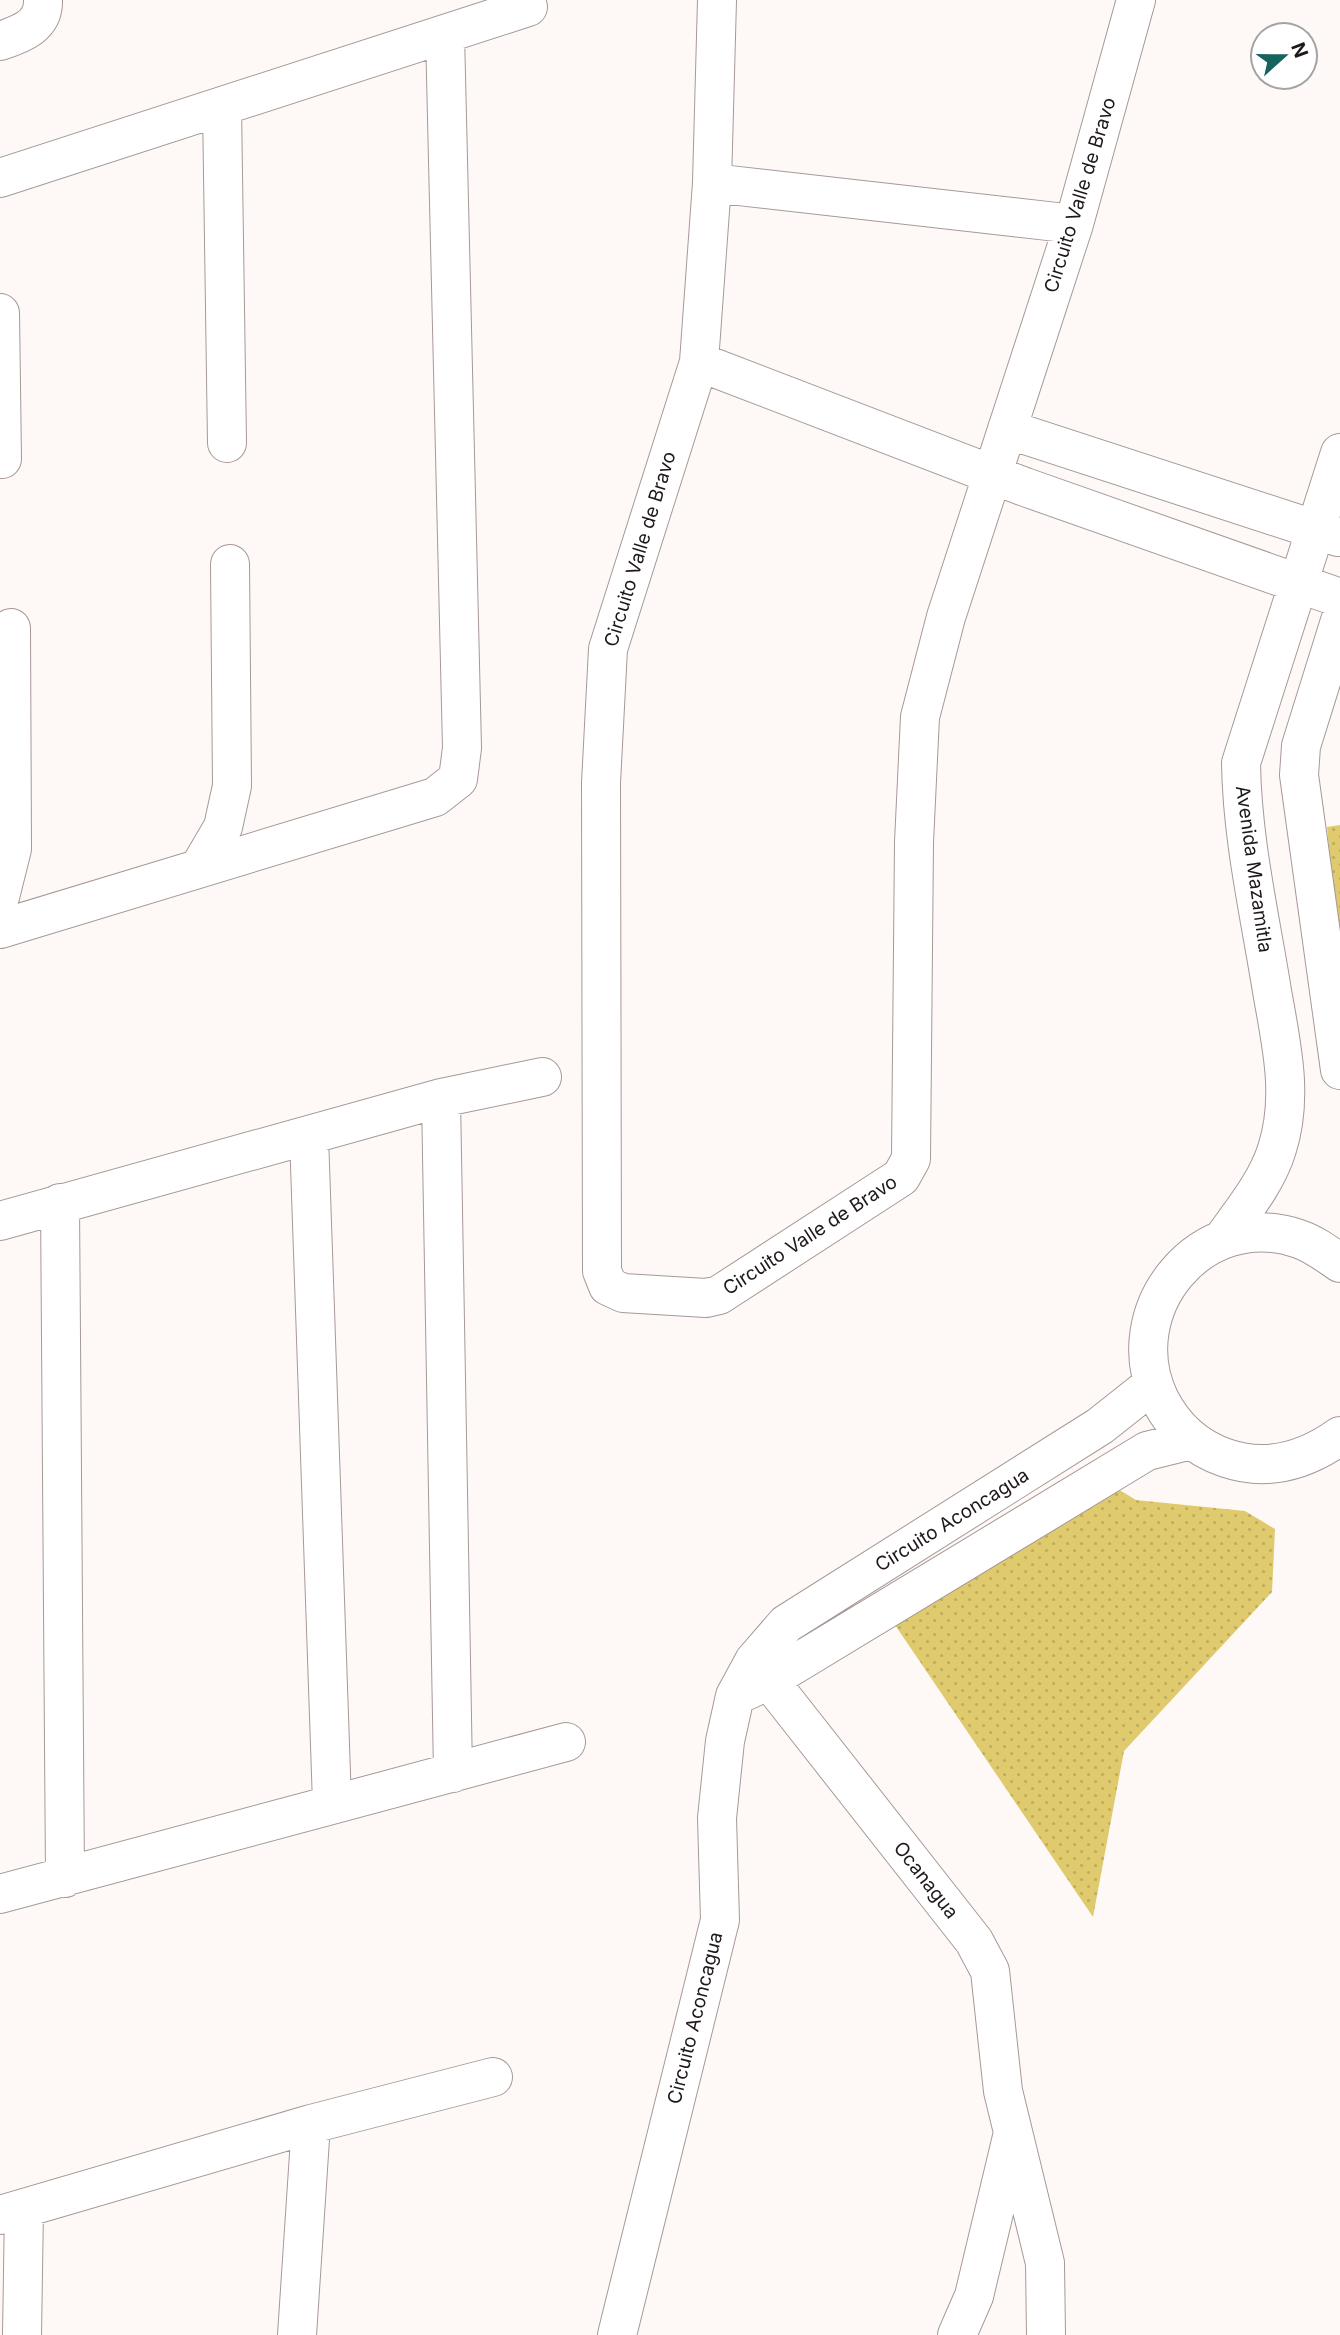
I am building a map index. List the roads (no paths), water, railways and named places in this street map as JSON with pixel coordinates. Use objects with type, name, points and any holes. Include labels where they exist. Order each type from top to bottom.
[{"type":"street","points":[[0,41],[24,33],[37,22],[44,0]]},
{"type":"street","name":"Circuito Valle de Bravo","points":[[717,0],[712,183],[699,362],[608,649],[601,783],[602,1271],[608,1286],[623,1293],[713,1297],[901,1177],[911,1159],[914,842],[920,718],[946,617],[1074,224],[1136,0]]},
{"type":"street","points":[[0,178],[528,7]]},
{"type":"street","points":[[0,929],[435,797],[458,779],[462,748],[445,34]]},
{"type":"street","points":[[222,106],[227,443]]},
{"type":"street","points":[[712,183],[1074,224]]},
{"type":"street","points":[[0,313],[2,459]]},
{"type":"street","points":[[699,362],[992,472],[1025,487],[1340,598]]},
{"type":"street","points":[[1007,429],[1328,533]]},
{"type":"street","name":"Avenida Mazamitla","points":[[1222,1240],[1255,1193],[1277,1150],[1285,1111],[1285,1063],[1241,796],[1241,764],[1297,583],[1328,533],[1340,453]]},
{"type":"street","points":[[199,868],[223,827],[232,786],[230,564]]},
{"type":"street","points":[[1340,621],[1301,746],[1299,775],[1340,1070]]},
{"type":"street","points":[[0,897],[12,849],[11,628]]},
{"type":"street","points":[[1275,1004],[1329,998]]},
{"type":"street","points":[[0,1221],[441,1098],[542,1077]]},
{"type":"street","points":[[441,1098],[453,1773]]},
{"type":"street","points":[[309,1136],[332,1803]]},
{"type":"street","points":[[60,1203],[65,1878]]},
{"type":"street","points":[[1340,1263],[1322,1250],[1286,1236],[1247,1234],[1222,1240],[1200,1252],[1180,1268],[1164,1287],[1154,1310],[1148,1335],[1148,1360],[1153,1384],[1168,1415],[1191,1440],[1215,1455],[1240,1463],[1268,1465],[1295,1461],[1320,1451],[1340,1436]]},
{"type":"street","name":"Circuito Aconcagua","points":[[617,2335],[720,1920],[717,1818],[725,1741],[735,1696],[762,1671],[786,1624],[1100,1426],[1153,1384]]},
{"type":"street","points":[[762,1671],[961,1564],[1147,1451],[1191,1440]]},
{"type":"street","points":[[939,1528],[961,1564]]},
{"type":"street","name":"Ocanagua","points":[[762,1671],[974,1941],[990,1970],[1003,2091],[1045,2263],[1046,2335]]},
{"type":"street","points":[[0,1895],[332,1803],[566,1742]]},
{"type":"street","points":[[22,2335],[12,2212],[311,2124],[494,2077]]},
{"type":"street","points":[[297,2335],[311,2124]]},
{"type":"street","name":"Ocanagua","points":[[957,2335],[974,2296],[1012,2135]]},
{"type":"street","points":[[984,2252],[1045,2263]]}]
